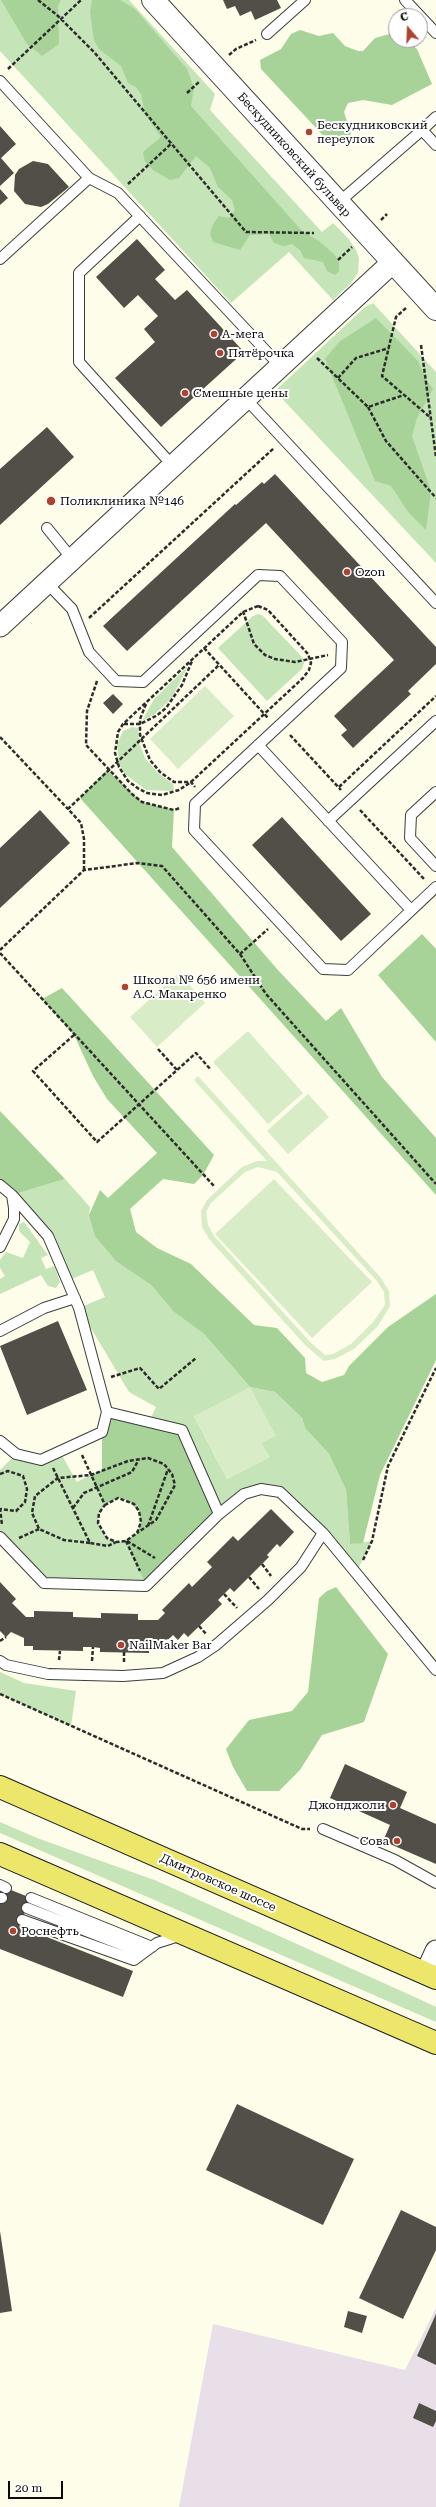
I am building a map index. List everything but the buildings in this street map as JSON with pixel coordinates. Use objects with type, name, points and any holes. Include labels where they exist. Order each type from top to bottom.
[{"type":"main road","name":"Дмитровское шоссе","points":[[0,1787],[431,1976]]},
{"type":"main road","points":[[0,1854],[436,2043]]},
{"type":"street","name":"Бескудниковский бульвар","points":[[153,0],[436,309]]},
{"type":"street","points":[[0,626],[393,262]]},
{"type":"street","points":[[431,1976],[436,1951]]},
{"type":"lane","points":[[267,34],[305,0]]},
{"type":"lane","points":[[405,0],[436,33]]},
{"type":"lane","points":[[0,81],[89,178],[118,193],[281,367]]},
{"type":"lane","points":[[338,203],[436,117]]},
{"type":"lane","points":[[422,130],[436,145]]},
{"type":"lane","points":[[0,260],[89,178]]},
{"type":"lane","points":[[140,216],[80,273],[79,362],[173,466]]},
{"type":"lane","points":[[246,399],[436,603]]},
{"type":"lane","points":[[47,528],[73,560]]},
{"type":"lane","points":[[47,583],[72,609],[89,652],[116,681],[143,682],[258,575],[280,576],[342,642],[341,668],[195,804],[194,830],[323,969],[348,970],[436,887]]},
{"type":"lane","points":[[328,821],[436,722]]},
{"type":"lane","points":[[258,745],[411,910]]},
{"type":"lane","points":[[436,792],[411,815],[410,838],[436,866]]},
{"type":"lane","points":[[0,1185],[12,1195],[48,1236],[74,1298],[107,1412],[102,1432],[41,1460],[16,1454],[0,1441]]},
{"type":"lane","points":[[0,1247],[14,1219],[12,1195]]},
{"type":"lane","points":[[0,1331],[44,1308],[74,1298]]},
{"type":"lane","points":[[107,1412],[182,1430],[219,1514]]},
{"type":"lane","points":[[1,1532],[44,1584],[146,1586],[219,1514],[244,1494],[261,1489],[280,1492],[324,1533],[436,1670]]},
{"type":"lane","points":[[0,1661],[6,1665],[48,1674],[123,1676],[163,1673],[198,1656],[246,1619],[301,1567],[324,1533]]},
{"type":"lane","points":[[323,1829],[395,1860],[436,1883]]},
{"type":"lane","points":[[31,1898],[152,1947]]},
{"type":"lane","points":[[27,1908],[143,1953]]},
{"type":"lane","points":[[22,1920],[134,1960],[152,1947],[185,1934]]},
{"type":"path","points":[[38,0],[61,19],[94,52],[246,232],[314,232]]},
{"type":"path","points":[[6,71],[81,0]]},
{"type":"path","points":[[118,193],[172,143]]},
{"type":"path","points":[[379,222],[387,214]]},
{"type":"path","points":[[338,260],[352,247]]},
{"type":"path","points":[[406,308],[396,317],[382,376],[431,418]]},
{"type":"path","points":[[421,345],[436,457]]},
{"type":"path","points":[[338,378],[356,358],[389,348]]},
{"type":"path","points":[[315,356],[368,407],[386,440],[436,498]]},
{"type":"path","points":[[368,407],[404,395]]},
{"type":"path","points":[[432,427],[436,429]]},
{"type":"path","points":[[79,628],[276,446],[282,437]]},
{"type":"path","points":[[239,593],[243,612],[254,644],[265,655],[286,662],[311,660],[341,651]]},
{"type":"path","points":[[258,606],[268,610],[308,654],[311,660],[308,670],[303,678],[191,782],[171,794],[147,793],[128,781],[117,761],[116,743],[118,732],[124,724],[243,612],[258,606]]},
{"type":"path","points":[[192,636],[277,727]]},
{"type":"path","points":[[124,724],[140,724],[156,716],[174,699],[182,685],[192,660]]},
{"type":"path","points":[[68,809],[108,769],[219,665]]},
{"type":"path","points":[[103,667],[87,711],[84,735],[86,745],[142,802],[174,810],[183,806]]},
{"type":"path","points":[[339,788],[436,696]]},
{"type":"path","points":[[146,704],[140,724],[140,739],[150,760],[160,772],[174,782],[191,782]]},
{"type":"path","points":[[0,737],[81,824],[84,839],[84,870]]},
{"type":"path","points":[[191,782],[196,788],[192,792]]},
{"type":"path","points":[[0,950],[84,870],[138,863],[162,866],[240,954],[266,994],[436,1184]]},
{"type":"path","points":[[240,954],[278,921]]},
{"type":"path","points":[[0,953],[214,1186]]},
{"type":"path","points":[[74,1035],[33,1071],[97,1142],[196,1053],[211,1070]]},
{"type":"path","points":[[158,1049],[177,1070]]},
{"type":"path","points":[[98,1382],[140,1368],[160,1389],[196,1358]]},
{"type":"path","points":[[356,1573],[372,1541],[388,1466],[436,1368]]},
{"type":"path","points":[[77,1444],[105,1505]]},
{"type":"path","points":[[48,1457],[90,1543]]},
{"type":"path","points":[[148,1458],[164,1464],[172,1474],[175,1485],[156,1520],[126,1541],[116,1542],[108,1546],[64,1540],[39,1529],[32,1512],[35,1496],[58,1478],[91,1475],[128,1461],[148,1458]]},
{"type":"path","points":[[73,1508],[84,1493],[96,1486],[132,1472],[139,1459]]},
{"type":"path","points":[[148,1526],[168,1468]]},
{"type":"path","points":[[0,1474],[8,1471],[23,1476],[27,1489],[25,1502],[16,1511],[0,1508],[1,1532]]},
{"type":"path","points":[[116,1542],[107,1538],[98,1523],[99,1513],[105,1505],[118,1498],[134,1504],[140,1511],[141,1522],[137,1533]]},
{"type":"path","points":[[126,1541],[167,1565]]},
{"type":"path","points":[[126,1541],[146,1586]]},
{"type":"path","points":[[224,1594],[246,1619]]},
{"type":"path","points":[[0,1641],[6,1637]]},
{"type":"path","points":[[0,1694],[302,1829],[323,1829]]},
{"type":"shaded area","points":[[436,2308],[436,2507],[179,2507],[213,2324],[405,2370]]},
{"type":"green space","points":[[0,0],[129,0],[215,94],[210,110],[322,232],[333,223],[348,238],[356,250],[359,258],[358,273],[351,283],[333,300],[289,252],[231,303],[0,51]]},
{"type":"green space","points":[[1,0],[61,0],[58,6],[59,44],[42,56],[27,44]]},
{"type":"green space","points":[[92,0],[120,0],[135,9],[187,69],[194,88],[191,106],[302,231],[319,241],[334,254],[339,262],[339,271],[335,275],[327,271],[323,262],[304,258],[300,250],[292,244],[283,246],[274,243],[269,234],[250,235],[240,250],[213,242],[210,234],[213,224],[219,216],[229,218],[235,210],[232,200],[218,187],[210,168],[196,156],[179,178],[170,180],[153,170],[145,162],[143,152],[161,137],[145,114],[141,94],[136,87],[128,83],[121,66],[99,49],[94,40],[90,12]]},
{"type":"green space","points":[[300,30],[319,36],[333,33],[345,46],[358,51],[363,51],[375,38],[388,34],[388,48],[417,49],[432,84],[392,105],[363,100],[348,103],[344,112],[351,134],[341,144],[332,145],[261,69],[260,60],[281,49],[291,34]]},
{"type":"green space","points":[[373,303],[436,372],[436,563],[275,391],[365,307]]},
{"type":"green space","points":[[376,318],[418,361],[427,381],[433,389],[417,418],[412,436],[431,491],[426,530],[409,513],[391,486],[375,481],[325,359],[339,342]]},
{"type":"green space","points":[[258,614],[263,616],[303,658],[304,663],[302,669],[267,701],[218,648],[253,616]]},
{"type":"green space","points":[[188,666],[172,698],[155,714],[142,721],[154,699]]},
{"type":"green space","points":[[205,686],[234,716],[178,769],[150,739]]},
{"type":"green space","points":[[132,727],[138,728],[139,742],[145,758],[158,773],[173,784],[174,789],[172,791],[146,790],[125,774],[119,764],[117,744],[123,731]]},
{"type":"green space","points":[[107,770],[142,802],[174,810],[172,847],[277,969],[326,1021],[341,1008],[382,1077],[436,1138],[436,1195],[80,798]]},
{"type":"green space","points":[[422,934],[436,949],[436,1042],[378,975]]},
{"type":"green space","points":[[179,973],[205,1003],[157,1047],[130,1017]]},
{"type":"green space","points":[[62,988],[214,1155],[203,1175],[194,1184],[163,1179],[130,1209],[136,1232],[157,1248],[191,1264],[254,1325],[277,1328],[305,1358],[306,1373],[322,1382],[344,1375],[349,1366],[388,1327],[436,1294],[436,1360],[380,1475],[363,1543],[350,1544],[346,1490],[329,1454],[305,1428],[302,1418],[275,1392],[250,1387],[204,1334],[174,1312],[151,1285],[117,1262],[95,1236],[89,1215],[100,1190],[108,1198],[157,1153],[107,1099],[93,1076],[74,1035],[42,999]]},
{"type":"green space","points":[[248,1031],[303,1093],[268,1124],[213,1062]]},
{"type":"green space","points":[[198,1076],[381,1278],[389,1291],[390,1306],[378,1326],[354,1349],[335,1359],[324,1361],[306,1346],[209,1239],[202,1227],[201,1211],[207,1200],[242,1167],[257,1161],[267,1161],[194,1080]],"holes":[[[258,1167],[277,1172],[377,1281],[384,1292],[385,1305],[373,1322],[351,1344],[333,1354],[325,1355],[310,1342],[214,1236],[208,1225],[206,1212],[211,1203],[245,1172]]]},
{"type":"green space","points":[[308,1094],[329,1117],[288,1154],[267,1131]]},
{"type":"green space","points":[[0,1111],[65,1179],[12,1195],[0,1185]]},
{"type":"green space","points":[[65,1179],[90,1207],[89,1215],[117,1262],[151,1285],[174,1312],[204,1334],[250,1387],[275,1392],[302,1418],[305,1428],[329,1454],[346,1490],[350,1544],[372,1541],[356,1573],[280,1492],[261,1489],[219,1514],[149,1422],[156,1407],[129,1392],[79,1308],[105,1297],[93,1270],[67,1281],[48,1236],[12,1195]],"holes":[[[194,1416],[261,1443],[269,1457],[227,1479]]]},
{"type":"green space","points":[[274,1179],[372,1282],[312,1338],[215,1234]]},
{"type":"green space","points":[[24,1222],[48,1255],[41,1258],[46,1269],[54,1266],[60,1282],[56,1288],[48,1286],[41,1275],[0,1294],[0,1279],[5,1276],[0,1268],[0,1260],[6,1252],[23,1258],[30,1242],[19,1231],[19,1224]]},
{"type":"green space","points":[[250,1387],[276,1436],[261,1443],[269,1458],[227,1479],[194,1416]]},
{"type":"green space","points":[[107,1412],[182,1430],[219,1514],[146,1586],[126,1541],[137,1533],[141,1522],[139,1511],[127,1500],[118,1498],[105,1505],[91,1475],[102,1470],[102,1432]]},
{"type":"green space","points":[[60,1452],[77,1482],[91,1475],[105,1505],[99,1513],[98,1523],[107,1538],[116,1542],[126,1541],[146,1586],[44,1583],[0,1537],[0,1470],[16,1454],[41,1460]]},
{"type":"green space","points":[[336,1587],[388,1654],[364,1722],[322,1735],[300,1770],[279,1791],[247,1791],[233,1767],[226,1749],[249,1720],[292,1711],[308,1692],[319,1598],[327,1591]]},
{"type":"green space","points":[[0,1672],[24,1683],[76,1691],[71,1726],[0,1694]]},
{"type":"green space","points":[[0,1822],[37,1838],[157,1881],[419,1999],[436,2007],[436,2022],[0,1833]]},
{"type":"place","name":"Бескудниковский переулок","points":[[309,132]]},
{"type":"place","name":"А-мега","points":[[214,334]]},
{"type":"place","name":"Пятёрочка","points":[[220,353]]},
{"type":"place","name":"Смешные цены","points":[[185,393]]},
{"type":"place","name":"Поликлиника №146","points":[[51,501]]},
{"type":"place","name":"Ozon","points":[[347,572]]},
{"type":"place","name":"Школа № 656 имени А.С. Макаренко","points":[[125,987]]},
{"type":"place","name":"NailMaker Bar","points":[[121,1645]]},
{"type":"place","name":"Джонджоли","points":[[393,1805]]},
{"type":"place","name":"Сова","points":[[397,1841]]},
{"type":"place","name":"Роснефть","points":[[13,1931]]}]
